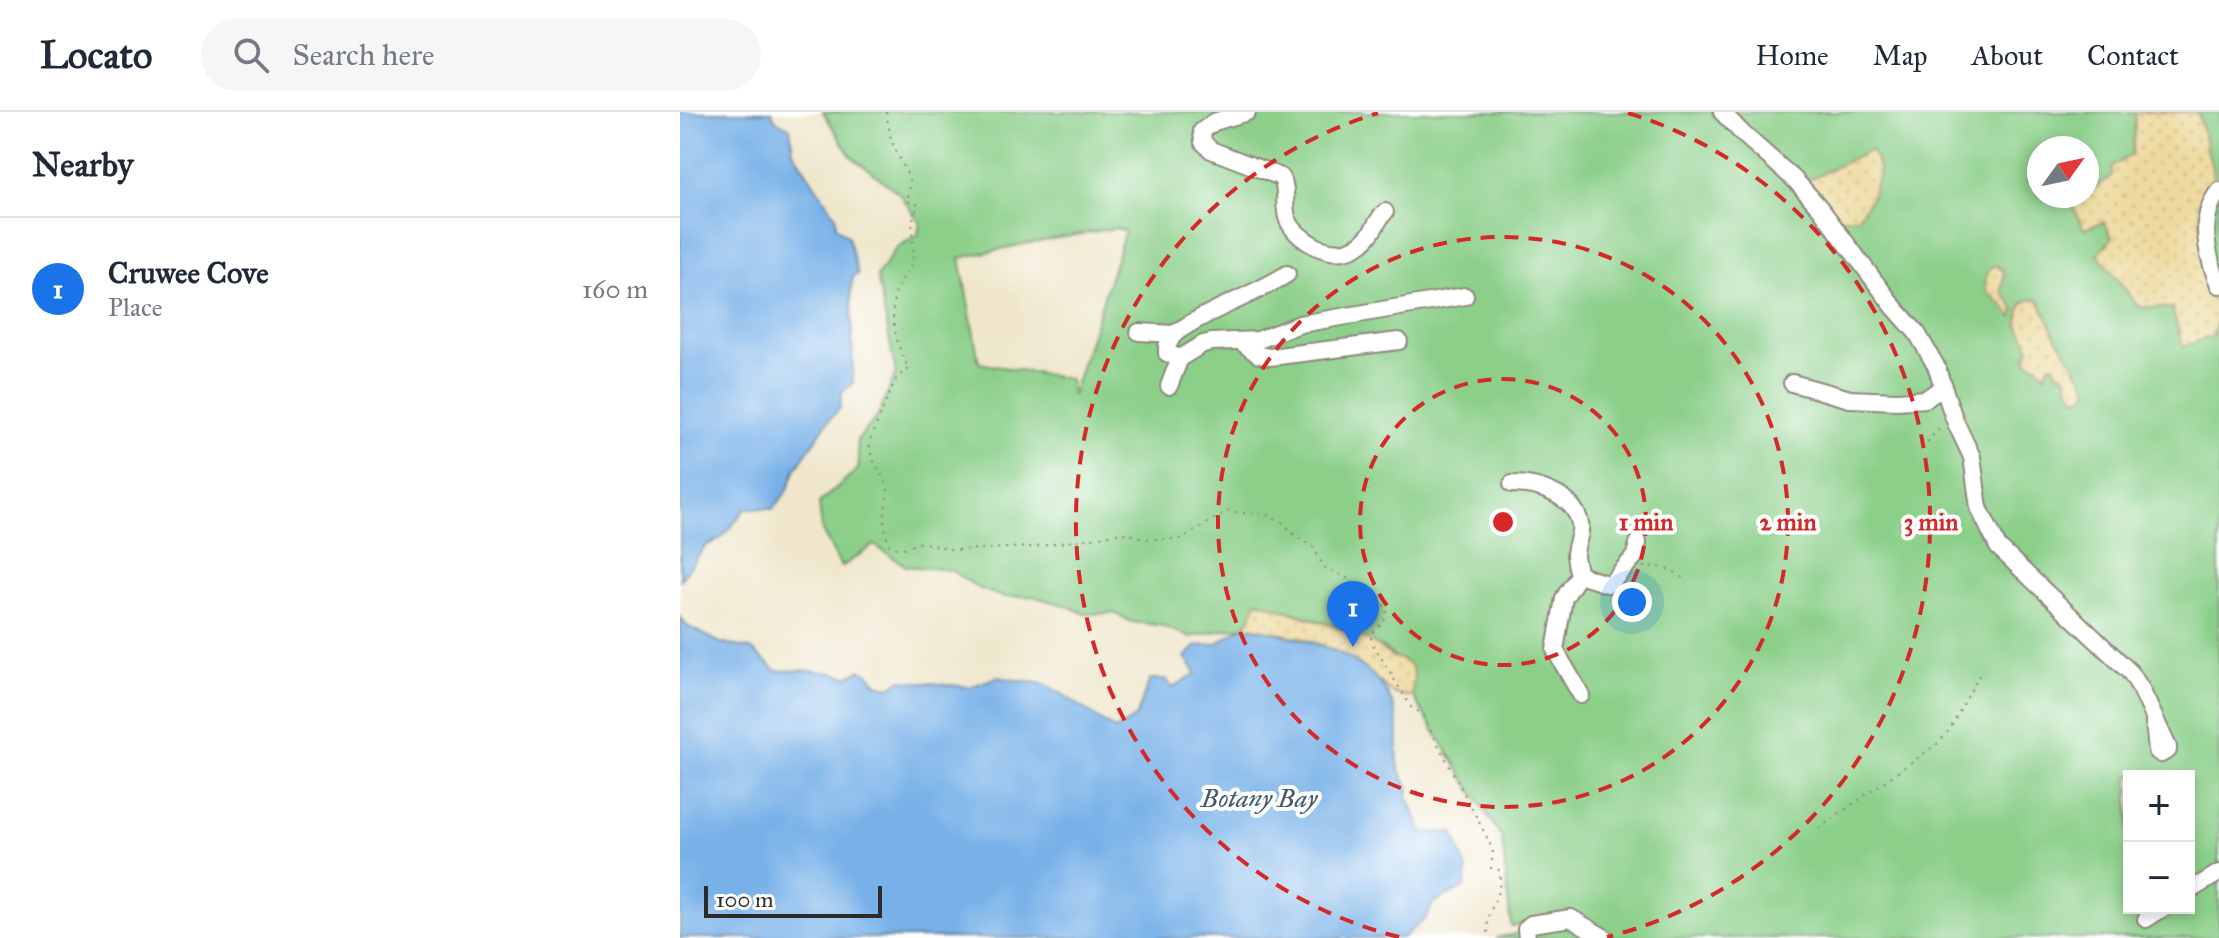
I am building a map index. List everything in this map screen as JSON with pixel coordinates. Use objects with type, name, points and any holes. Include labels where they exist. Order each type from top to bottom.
[{"type":"lane","points":[[1247,112],[1209,124],[1202,131],[1203,142],[1211,150],[1281,177],[1286,189],[1288,221],[1305,240],[1327,251],[1341,253],[1358,245],[1372,233],[1385,212]]},
{"type":"lane","points":[[1722,112],[1795,180],[1820,208],[1917,333],[1936,366],[1952,413],[1972,457],[1979,508],[1992,538],[2042,591],[2131,673],[2154,721]]},
{"type":"lane","points":[[2219,191],[2208,208],[2207,223],[2208,260],[2219,285]]},
{"type":"lane","points":[[1180,358],[1167,353],[1167,346],[1174,334],[1209,312],[1240,300],[1287,274]]},
{"type":"lane","points":[[1169,386],[1180,358],[1203,344],[1224,340],[1243,343],[1300,324],[1465,296]]},
{"type":"lane","points":[[1139,332],[1174,334]]},
{"type":"lane","points":[[1243,343],[1259,355],[1270,357],[1399,341]]},
{"type":"lane","points":[[1792,383],[1850,399],[1897,401],[1926,399],[1944,386]]},
{"type":"lane","points":[[1512,484],[1545,489],[1570,505],[1580,523],[1575,556],[1579,575],[1564,598],[1555,650],[1581,695]]},
{"type":"lane","points":[[1579,575],[1607,584],[1614,581],[1635,556],[1638,543]]},
{"type":"lane","points":[[2195,887],[2219,873]]},
{"type":"lane","points":[[2146,919],[2154,914]]},
{"type":"lane","points":[[1527,938],[1526,929],[1531,924],[1564,918],[1577,920],[1605,938]]},
{"type":"path","points":[[886,112],[891,140],[911,182],[907,201],[919,205],[912,218],[912,261],[897,289],[894,302],[896,335],[909,369],[897,377],[869,442],[872,458],[888,487],[884,521],[888,544],[900,549],[921,542],[954,550],[1034,547],[1121,532],[1148,539],[1181,539],[1228,511],[1267,515],[1283,523],[1313,547],[1324,567],[1349,579],[1368,601],[1386,606],[1388,614],[1371,634],[1371,641],[1411,707],[1422,714],[1489,841],[1493,853],[1491,868],[1499,870],[1502,880],[1486,924],[1489,938]]},
{"type":"path","points":[[1927,442],[1952,413]]},
{"type":"path","points":[[1622,569],[1651,566],[1676,572],[1686,582]]},
{"type":"path","points":[[1819,828],[1937,744],[1950,729],[1982,670]]},
{"type":"green space","points":[[823,112],[2219,112],[2219,938],[1496,938],[1534,930],[1563,916],[1511,926],[1502,838],[1412,695],[1414,675],[1399,660],[1362,637],[1258,601],[1244,626],[1190,637],[1159,625],[1132,622],[1114,613],[1085,614],[1032,596],[1004,597],[980,589],[950,570],[906,566],[874,545],[841,567],[822,531],[819,503],[859,468],[857,440],[878,416],[896,373],[877,276],[897,247],[918,235],[920,223],[899,193],[851,156]],"holes":[[[1115,228],[1125,231],[1072,396],[1070,379],[979,363],[960,258]]]},
{"type":"sand","points":[[2136,112],[2198,112],[2214,177],[2200,202],[2202,268],[2219,313],[2213,336],[2183,347],[2172,308],[2139,307],[2098,254],[2112,238],[2104,222],[2084,229],[2074,208],[2099,208],[2099,185],[2112,175],[2112,167],[2132,154]]},
{"type":"sand","points":[[1871,150],[1880,170],[1871,198],[1858,217],[1835,219],[1801,183]]},
{"type":"sand","points":[[1996,265],[2004,271],[2002,291],[2015,309],[2013,317],[1985,288],[1990,268]]},
{"type":"sand","points":[[2039,300],[2056,336],[2089,388],[2086,395],[2076,398],[2066,376],[2058,373],[2054,365],[2049,365],[2045,375],[2038,366],[2028,362],[2026,356],[2030,349],[2019,328],[2018,318],[2023,303]]},
{"type":"sand","points":[[1257,601],[1351,632],[1371,641],[1392,657],[1401,659],[1412,667],[1412,696],[1393,693],[1348,659],[1323,646],[1290,635],[1244,626]]},
{"type":"water","points":[[680,112],[772,112],[774,119],[790,128],[793,151],[836,217],[836,226],[848,237],[858,274],[853,277],[851,287],[853,383],[842,392],[840,408],[796,468],[788,490],[773,509],[746,508],[723,537],[706,546],[680,580]]},
{"type":"water","name":"Botany Bay","points":[[680,617],[687,626],[721,643],[751,649],[777,671],[822,671],[847,677],[860,670],[868,673],[877,684],[891,687],[900,680],[970,687],[997,677],[1044,684],[1115,730],[1136,717],[1150,679],[1165,679],[1172,688],[1196,673],[1185,657],[1197,646],[1216,644],[1244,626],[1314,643],[1359,664],[1377,679],[1390,698],[1397,722],[1398,762],[1409,787],[1408,798],[1423,832],[1453,832],[1467,870],[1465,887],[1434,902],[1424,920],[1402,938],[680,938]]},
{"type":"place","name":"Cruwee Cove","points":[[1353,647]]}]
